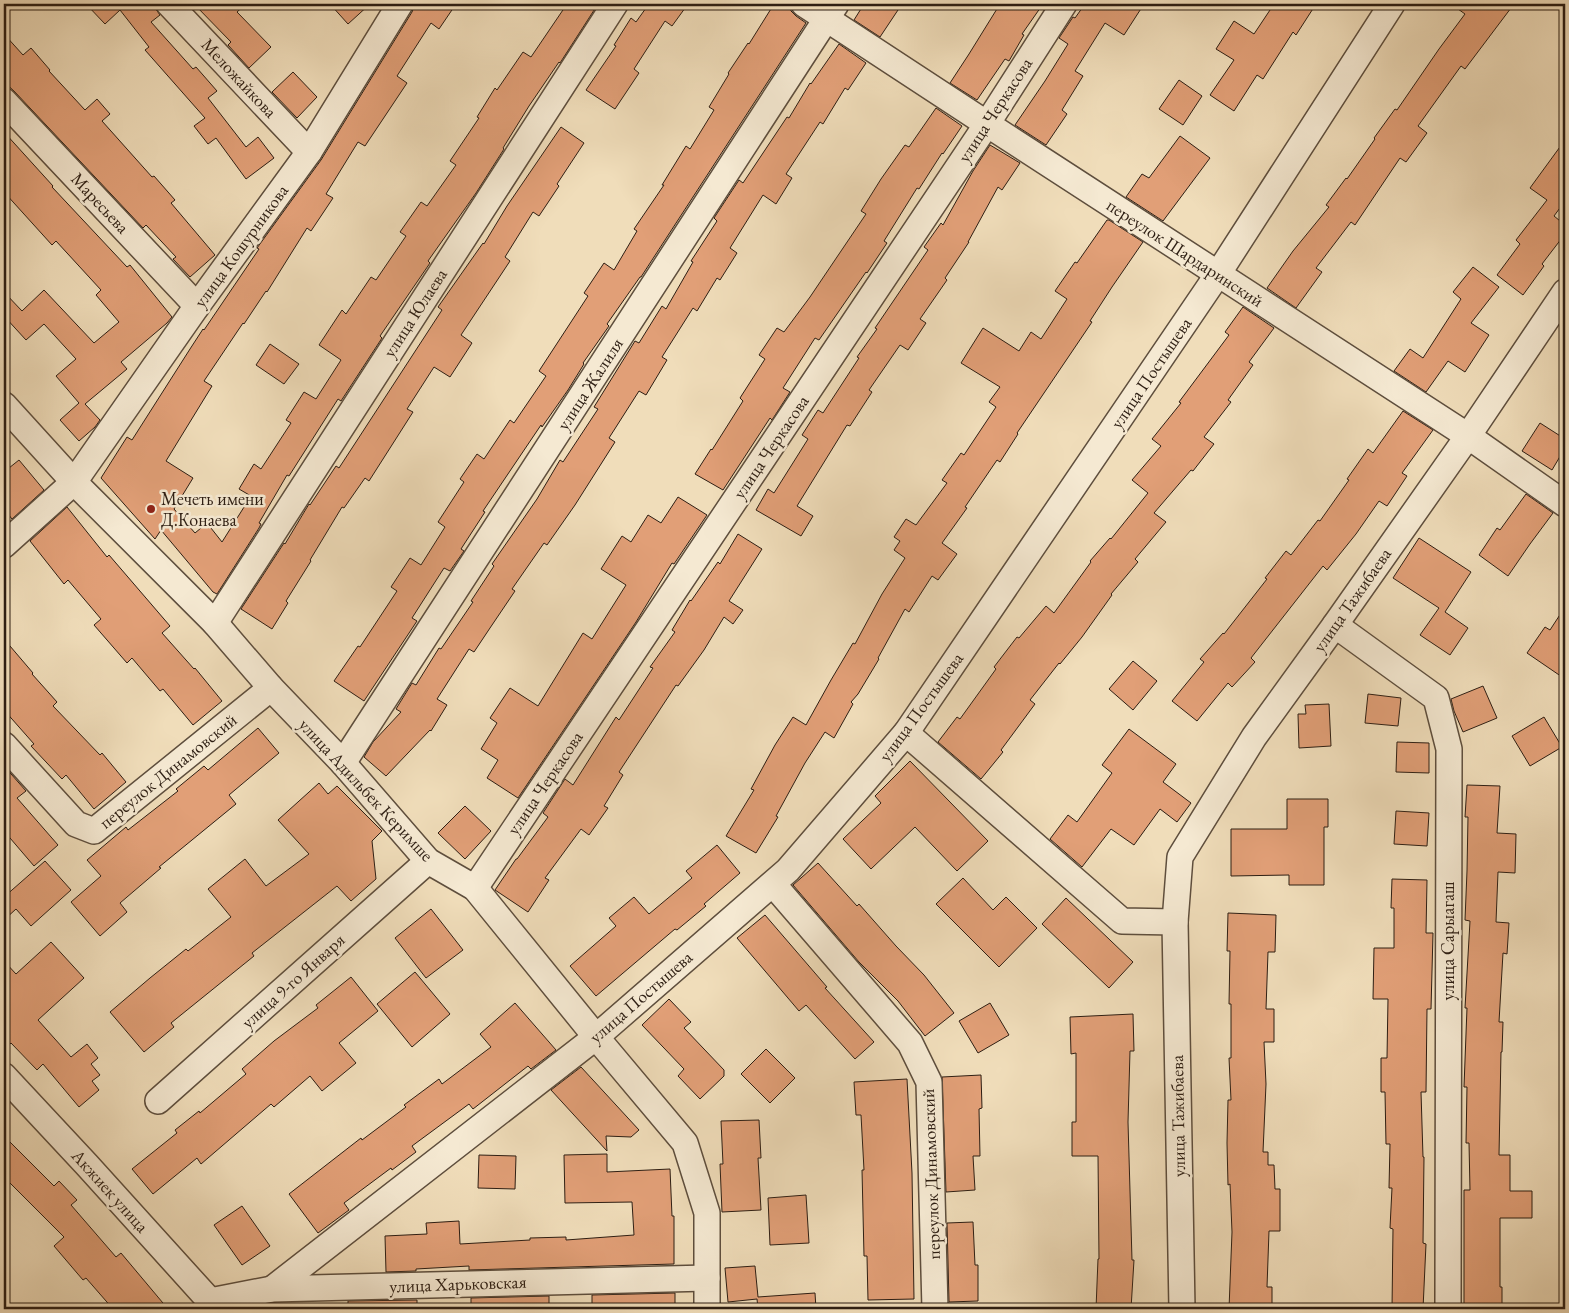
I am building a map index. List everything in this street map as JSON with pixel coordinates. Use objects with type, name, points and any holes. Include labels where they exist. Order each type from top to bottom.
[{"type":"street","name":"Меложайкова","points":[[169,4],[309,152]]},
{"type":"street","name":"улица Кошурникова","points":[[74,482],[197,306],[309,152],[399,4]]},
{"type":"street","name":"улица Юлаева","points":[[214,623],[615,4]]},
{"type":"street","name":"переулок Шардаринский","points":[[804,4],[832,11],[986,124],[1468,436],[1565,504]]},
{"type":"street","name":"улица Черкасова","points":[[475,888],[986,124],[1064,4]]},
{"type":"street","name":"улица Постышева","points":[[272,1289],[596,1037],[788,870],[906,733],[1218,274],[1392,4]]},
{"type":"street","name":"улица Жалиля","points":[[343,764],[832,11]]},
{"type":"street","name":"Маресьева","points":[[4,101],[197,306]]},
{"type":"street","name":"улица Тажибаева","points":[[1182,1309],[1175,922],[1180,857],[1254,737],[1468,436],[1565,292]]},
{"type":"street","name":"улица Адильбек Керимше","points":[[4,405],[74,482],[214,623],[271,688],[343,764],[428,861],[475,888],[685,1144],[707,1213],[707,1309]]},
{"type":"street","points":[[4,545],[74,482]]},
{"type":"street","name":"улица Сарыагаш","points":[[1335,625],[1436,698],[1449,749],[1448,1309]]},
{"type":"street","name":"переулок Динамовский","points":[[4,745],[76,824],[94,831],[271,688]]},
{"type":"street","points":[[906,733],[1122,921],[1175,922]]},
{"type":"street","name":"улица 9-го Января","points":[[158,1101],[428,861]]},
{"type":"street","name":"переулок Динамовский","points":[[773,884],[910,1042],[929,1082],[935,1309]]},
{"type":"street","name":"Акжиек улица","points":[[4,1076],[210,1305]]},
{"type":"street","name":"улица Харьковская","points":[[210,1305],[272,1289],[707,1278]]},
{"type":"building","points":[[86,4],[155,4],[155,8],[160,15],[151,22],[193,69],[196,67],[217,91],[208,98],[246,147],[258,137],[274,158],[246,179],[216,138],[208,144],[194,126],[205,118],[145,50],[149,47],[120,10],[105,24]]},
{"type":"building","points":[[194,4],[246,4],[237,12],[271,47],[249,68],[228,45],[231,42]]},
{"type":"building","points":[[330,4],[370,4],[348,24]]},
{"type":"building","points":[[415,4],[456,4],[439,29],[431,23],[397,76],[407,83],[365,146],[358,142],[326,194],[333,198],[311,231],[307,228],[267,292],[243,323],[204,381],[212,386],[166,461],[193,478],[174,509],[195,533],[207,523],[222,542],[251,496],[239,489],[254,464],[261,469],[291,423],[286,420],[304,392],[316,399],[341,360],[319,345],[342,310],[346,314],[371,277],[376,280],[406,236],[400,232],[421,202],[427,206],[456,165],[450,161],[479,118],[477,117],[495,88],[497,90],[523,52],[531,57],[567,4],[598,4],[560,63],[529,106],[476,193],[428,261],[430,263],[380,336],[382,338],[341,401],[338,399],[289,476],[287,475],[259,523],[261,524],[259,528],[217,594],[213,592],[161,530],[155,539],[101,478],[127,437],[132,440],[203,329],[259,249],[257,248],[321,160],[412,12]]},
{"type":"building","points":[[640,4],[688,4],[672,26],[665,21],[634,69],[639,73],[615,109],[586,90],[616,46],[614,45],[631,18],[636,22],[646,8]]},
{"type":"building","points":[[774,4],[790,4],[791,11],[806,23],[641,277],[607,324],[609,326],[583,363],[568,390],[542,427],[541,425],[483,511],[485,512],[461,549],[464,551],[450,571],[444,568],[412,618],[417,621],[364,701],[334,681],[358,646],[360,647],[397,591],[391,587],[410,558],[421,565],[445,527],[438,522],[464,482],[460,479],[477,454],[484,459],[510,420],[514,423],[546,376],[539,371],[588,296],[584,293],[604,263],[614,270],[637,231],[634,229],[664,185],[662,185],[686,146],[690,149],[714,110],[709,107],[728,73]]},
{"type":"building","points":[[864,4],[888,4],[898,10],[880,37],[854,20]]},
{"type":"building","points":[[1000,4],[1043,4],[1022,34],[1024,35],[1009,61],[1005,59],[977,100],[950,83]]},
{"type":"building","points":[[1085,4],[1144,4],[1124,35],[1105,23],[1075,71],[1083,76],[1062,110],[1067,114],[1046,145],[1015,125],[1068,44],[1059,38],[1073,17],[1075,18]]},
{"type":"building","points":[[1274,4],[1316,4],[1296,35],[1293,32],[1263,79],[1257,75],[1234,111],[1210,95],[1234,60],[1216,49],[1234,21],[1254,34]]},
{"type":"building","points":[[1451,4],[1514,4],[1465,69],[1461,66],[1418,126],[1427,133],[1406,162],[1400,158],[1355,225],[1351,222],[1316,268],[1322,272],[1296,308],[1267,288],[1293,251],[1329,207],[1326,205],[1347,179],[1374,138],[1395,109],[1397,110],[1465,14]]},
{"type":"building","points":[[4,34],[23,55],[31,48],[49,71],[85,110],[97,99],[110,114],[102,121],[175,200],[171,203],[215,255],[190,277],[173,259],[176,257],[146,225],[143,228],[4,82]]},
{"type":"building","points":[[839,44],[866,63],[848,90],[845,88],[823,124],[820,122],[786,174],[792,178],[776,204],[763,195],[730,248],[737,253],[720,280],[717,278],[697,311],[693,308],[662,357],[667,360],[646,395],[639,391],[609,438],[615,442],[575,505],[547,545],[544,543],[512,589],[515,591],[474,652],[469,649],[437,699],[447,705],[431,731],[386,776],[364,757],[373,742],[401,712],[396,709],[412,683],[416,685],[439,648],[441,649],[473,602],[471,601],[494,566],[492,564],[537,499],[560,460],[563,462],[598,409],[594,407],[635,341],[639,343],[662,306],[666,309],[693,262],[691,261],[717,221],[714,218],[739,180],[743,183],[787,117],[789,118],[810,83]]},
{"type":"building","points":[[293,72],[317,97],[297,118],[272,92]]},
{"type":"building","points":[[1179,80],[1202,96],[1183,125],[1159,109]]},
{"type":"building","points":[[936,108],[962,126],[919,189],[917,188],[884,241],[887,243],[867,273],[819,340],[815,338],[783,388],[790,392],[772,420],[770,418],[723,490],[695,474],[743,401],[740,398],[765,359],[759,355],[777,328],[784,332],[810,297],[866,214],[861,211],[881,179],[905,145],[909,147]]},
{"type":"building","points":[[561,127],[584,143],[539,216],[533,212],[505,257],[510,261],[461,335],[472,343],[450,377],[434,367],[407,409],[413,412],[369,481],[365,478],[344,508],[342,507],[286,601],[288,603],[272,629],[241,609],[285,544],[309,504],[336,466],[339,468],[442,310],[438,307],[484,244],[507,206]]},
{"type":"building","points":[[4,132],[52,187],[127,267],[130,265],[172,317],[121,362],[127,369],[85,404],[100,420],[79,441],[60,420],[79,403],[56,376],[76,359],[44,324],[26,340],[4,316],[4,292],[22,311],[44,290],[94,343],[119,322],[96,295],[101,290],[56,241],[52,245],[4,192]]},
{"type":"building","points":[[1180,136],[1210,158],[1163,221],[1126,197],[1142,174],[1149,178]]},
{"type":"building","points":[[1565,140],[1565,201],[1554,216],[1565,225],[1565,234],[1542,264],[1544,266],[1523,295],[1497,275],[1520,244],[1516,240],[1547,200],[1530,188]]},
{"type":"building","points":[[990,145],[1020,163],[1002,190],[998,187],[969,242],[945,278],[947,280],[920,319],[926,323],[908,350],[900,345],[869,390],[872,392],[850,426],[847,425],[797,506],[813,516],[801,536],[756,510],[768,489],[774,493],[808,439],[802,435],[818,410],[823,413],[859,358],[857,357],[877,329],[875,328],[928,250],[924,247],[941,223],[943,225]]},
{"type":"building","points":[[1107,220],[1143,242],[1017,433],[1000,462],[997,460],[965,507],[967,508],[942,543],[957,554],[938,580],[932,576],[909,612],[905,609],[879,659],[858,694],[851,702],[853,704],[834,738],[825,732],[805,763],[776,816],[778,817],[756,853],[726,836],[754,790],[751,789],[775,745],[793,717],[806,725],[905,558],[894,550],[900,541],[894,537],[906,519],[916,525],[947,483],[942,480],[961,453],[964,455],[996,407],[989,402],[1000,387],[961,363],[983,328],[1019,351],[1031,332],[1041,339],[1067,299],[1055,291]]},
{"type":"building","points":[[1473,267],[1499,287],[1471,323],[1489,335],[1465,372],[1448,361],[1426,392],[1394,371],[1410,349],[1423,358],[1461,299],[1453,292]]},
{"type":"building","points":[[1243,307],[1274,328],[1249,362],[1253,365],[1228,400],[1231,402],[1204,437],[1214,444],[1193,471],[1191,470],[1154,513],[1166,522],[1135,559],[1138,562],[1111,594],[1082,637],[1030,700],[1035,704],[1001,750],[1003,752],[981,779],[938,742],[957,717],[960,719],[996,669],[994,667],[1017,637],[1019,638],[1046,606],[1054,613],[1090,561],[1111,539],[1148,493],[1132,480],[1161,446],[1152,439],[1181,403],[1179,402],[1229,335],[1225,332]]},
{"type":"building","points":[[270,344],[299,364],[284,384],[256,365]]},
{"type":"building","points":[[1403,411],[1433,430],[1402,473],[1407,476],[1387,506],[1379,501],[1327,570],[1323,566],[1251,658],[1255,662],[1232,687],[1228,683],[1197,721],[1172,701],[1204,662],[1200,659],[1224,634],[1267,579],[1265,578],[1286,551],[1291,555],[1318,520],[1320,521],[1368,449],[1373,453]]},
{"type":"building","points":[[1540,423],[1565,439],[1565,448],[1552,470],[1522,451]]},
{"type":"building","points":[[19,460],[44,490],[12,519],[4,509],[4,472]]},
{"type":"building","points":[[1526,494],[1553,513],[1508,576],[1479,555],[1497,528],[1500,530]]},
{"type":"building","points":[[678,497],[707,515],[674,564],[672,563],[636,622],[518,798],[487,778],[498,760],[481,749],[497,723],[490,718],[510,688],[538,706],[583,633],[592,639],[626,585],[601,569],[622,536],[631,542],[648,515],[661,523]]},
{"type":"building","points":[[67,507],[107,557],[109,555],[170,626],[162,633],[195,668],[222,701],[193,725],[163,689],[160,691],[132,658],[127,663],[94,625],[101,619],[68,580],[64,584],[30,541]]},
{"type":"building","points":[[738,534],[762,549],[729,601],[743,610],[733,624],[724,617],[704,650],[678,686],[676,685],[619,772],[623,775],[604,806],[608,808],[589,835],[581,829],[545,878],[549,880],[528,912],[495,890],[548,817],[543,813],[565,779],[573,785],[616,717],[619,720],[653,668],[650,667],[675,632],[672,630],[690,600],[718,562],[720,564]]},
{"type":"building","points":[[1419,538],[1471,572],[1445,612],[1468,628],[1450,655],[1420,635],[1439,608],[1393,578]]},
{"type":"building","points":[[1565,607],[1565,679],[1527,653],[1545,627],[1550,630]]},
{"type":"building","points":[[4,639],[57,702],[53,706],[100,755],[102,753],[126,782],[94,809],[66,775],[62,779],[31,746],[34,744],[4,710]]},
{"type":"building","points":[[1133,661],[1157,681],[1133,710],[1109,689]]},
{"type":"building","points":[[1483,686],[1497,718],[1463,732],[1451,699]]},
{"type":"building","points":[[1368,694],[1401,698],[1398,726],[1365,723]]},
{"type":"building","points":[[1329,704],[1331,746],[1299,748],[1298,714],[1306,714],[1305,705]]},
{"type":"building","points":[[1544,717],[1562,747],[1530,766],[1512,736]]},
{"type":"building","points":[[258,728],[279,753],[229,795],[236,804],[159,867],[161,868],[120,903],[127,912],[100,936],[71,902],[101,876],[87,860],[126,827],[128,830],[178,791],[176,789],[204,766],[208,770]]},
{"type":"building","points":[[1129,729],[1176,764],[1163,782],[1191,803],[1177,822],[1160,809],[1134,845],[1111,829],[1082,867],[1050,839],[1068,815],[1077,822],[1112,773],[1102,765]]},
{"type":"building","points":[[1397,742],[1429,743],[1429,773],[1396,772]]},
{"type":"building","points":[[910,761],[988,841],[957,871],[915,827],[871,869],[843,839],[881,803],[875,796]]},
{"type":"building","points":[[4,766],[26,791],[17,798],[58,845],[34,866],[4,831]]},
{"type":"building","points":[[319,783],[328,794],[337,786],[382,831],[372,841],[376,879],[351,901],[337,886],[252,953],[254,956],[171,1023],[174,1027],[144,1052],[110,1012],[186,949],[188,951],[231,917],[208,889],[245,859],[266,886],[309,854],[278,820]]},
{"type":"building","points":[[1467,785],[1500,786],[1497,833],[1516,834],[1515,873],[1498,872],[1496,922],[1509,923],[1507,954],[1503,953],[1499,1022],[1503,1022],[1499,1155],[1510,1155],[1510,1191],[1532,1191],[1532,1218],[1500,1218],[1500,1287],[1502,1287],[1502,1309],[1464,1309],[1464,1190],[1470,1190],[1469,1143],[1466,1143],[1467,1087],[1464,1087],[1467,1008],[1465,1008],[1470,921],[1465,920],[1468,817],[1465,817]]},
{"type":"building","points":[[1287,799],[1328,799],[1328,827],[1324,827],[1324,885],[1289,885],[1289,875],[1231,876],[1231,829],[1287,829]]},
{"type":"building","points":[[465,806],[491,831],[465,859],[438,833]]},
{"type":"building","points":[[1396,811],[1429,813],[1427,846],[1394,844]]},
{"type":"building","points":[[717,845],[740,873],[704,904],[706,906],[677,930],[675,929],[596,996],[570,966],[616,926],[609,918],[634,897],[649,914],[692,878],[686,871]]},
{"type":"building","points":[[45,861],[71,890],[31,926],[16,909],[4,920],[4,897]]},
{"type":"building","points":[[818,863],[857,906],[859,904],[924,975],[954,1013],[925,1036],[898,1001],[859,962],[793,885]]},
{"type":"building","points":[[963,878],[993,910],[1006,897],[1037,928],[999,967],[936,904]]},
{"type":"building","points":[[1392,879],[1427,880],[1426,933],[1433,933],[1431,1009],[1427,1009],[1426,1092],[1421,1092],[1424,1157],[1423,1243],[1426,1244],[1423,1309],[1392,1309],[1393,1229],[1390,1228],[1392,1188],[1389,1188],[1390,1144],[1386,1144],[1385,1092],[1381,1092],[1381,1058],[1387,1058],[1388,999],[1373,999],[1374,948],[1394,948],[1394,908],[1391,908]]},
{"type":"building","points":[[1066,898],[1133,962],[1109,988],[1042,924]]},
{"type":"building","points":[[431,909],[463,950],[426,978],[395,938]]},
{"type":"building","points":[[1228,913],[1276,915],[1275,952],[1268,952],[1266,1009],[1274,1009],[1274,1042],[1264,1042],[1266,1084],[1263,1152],[1268,1152],[1268,1165],[1274,1165],[1275,1189],[1280,1189],[1280,1231],[1269,1231],[1267,1287],[1272,1287],[1272,1309],[1229,1309],[1232,1232],[1227,1143],[1228,1100],[1231,1100],[1229,1058],[1231,1058],[1230,951],[1227,951]]},
{"type":"building","points":[[765,915],[827,987],[825,988],[874,1042],[855,1059],[806,1005],[799,1011],[737,938]]},
{"type":"building","points":[[51,942],[84,978],[38,1020],[71,1057],[87,1044],[98,1058],[91,1064],[100,1075],[92,1081],[99,1090],[79,1107],[43,1064],[37,1070],[11,1043],[4,1050],[4,961],[16,974]]},
{"type":"building","points":[[415,972],[450,1014],[412,1047],[377,1004]]},
{"type":"building","points":[[351,977],[378,1011],[339,1043],[356,1063],[322,1091],[310,1076],[274,1107],[271,1104],[201,1164],[197,1158],[153,1194],[132,1169],[177,1133],[175,1130],[199,1111],[200,1113],[246,1074],[242,1069],[274,1041],[318,1008],[316,1005]]},
{"type":"building","points":[[669,999],[691,1022],[684,1028],[724,1070],[724,1076],[700,1099],[678,1076],[684,1069],[642,1025]]},
{"type":"building","points":[[515,1003],[556,1050],[531,1069],[528,1066],[473,1109],[469,1104],[412,1146],[416,1152],[344,1203],[349,1210],[318,1233],[289,1194],[361,1138],[362,1140],[406,1107],[404,1105],[439,1079],[442,1084],[491,1047],[480,1034]]},
{"type":"building","points":[[990,1003],[1009,1035],[978,1053],[959,1021]]},
{"type":"building","points":[[1133,1014],[1134,1051],[1130,1051],[1128,1122],[1132,1260],[1134,1260],[1131,1309],[1096,1309],[1099,1259],[1098,1156],[1072,1156],[1072,1122],[1076,1122],[1076,1053],[1071,1054],[1070,1017]]},
{"type":"building","points":[[766,1049],[795,1078],[770,1103],[741,1074]]},
{"type":"building","points":[[581,1067],[639,1130],[631,1137],[606,1136],[607,1151],[551,1090]]},
{"type":"building","points":[[981,1075],[982,1108],[979,1109],[980,1156],[973,1156],[975,1190],[946,1192],[942,1077]]},
{"type":"building","points":[[907,1079],[912,1173],[914,1299],[868,1300],[867,1256],[864,1256],[862,1170],[864,1170],[861,1115],[856,1115],[854,1082]]},
{"type":"building","points":[[759,1120],[761,1158],[758,1158],[761,1210],[722,1212],[720,1164],[723,1164],[721,1121]]},
{"type":"building","points":[[4,1136],[54,1186],[59,1181],[77,1200],[71,1205],[116,1257],[121,1253],[168,1309],[113,1309],[86,1278],[83,1280],[54,1246],[64,1237],[4,1177]]},
{"type":"building","points":[[607,1154],[607,1172],[670,1169],[672,1216],[674,1216],[674,1264],[469,1270],[469,1266],[386,1272],[385,1236],[427,1234],[426,1223],[459,1221],[460,1244],[530,1240],[530,1238],[566,1237],[566,1240],[634,1235],[632,1202],[565,1203],[564,1155]]},
{"type":"building","points":[[479,1155],[516,1156],[515,1189],[478,1188]]},
{"type":"building","points":[[806,1195],[809,1243],[770,1245],[768,1198]]},
{"type":"building","points":[[242,1206],[270,1246],[242,1265],[214,1225]]},
{"type":"building","points":[[973,1222],[975,1265],[978,1265],[978,1301],[949,1302],[947,1223]]},
{"type":"building","points":[[755,1266],[758,1297],[815,1293],[816,1309],[758,1309],[757,1299],[728,1302],[725,1268]]},
{"type":"building","points":[[675,1293],[675,1309],[592,1309],[592,1295]]},
{"type":"building","points":[[549,1296],[549,1309],[471,1309],[471,1298]]},
{"type":"building","points":[[417,1300],[417,1309],[348,1309],[348,1301]]},
{"type":"place","name":"Мечеть имени Д.Конаева","points":[[151,509]]}]
